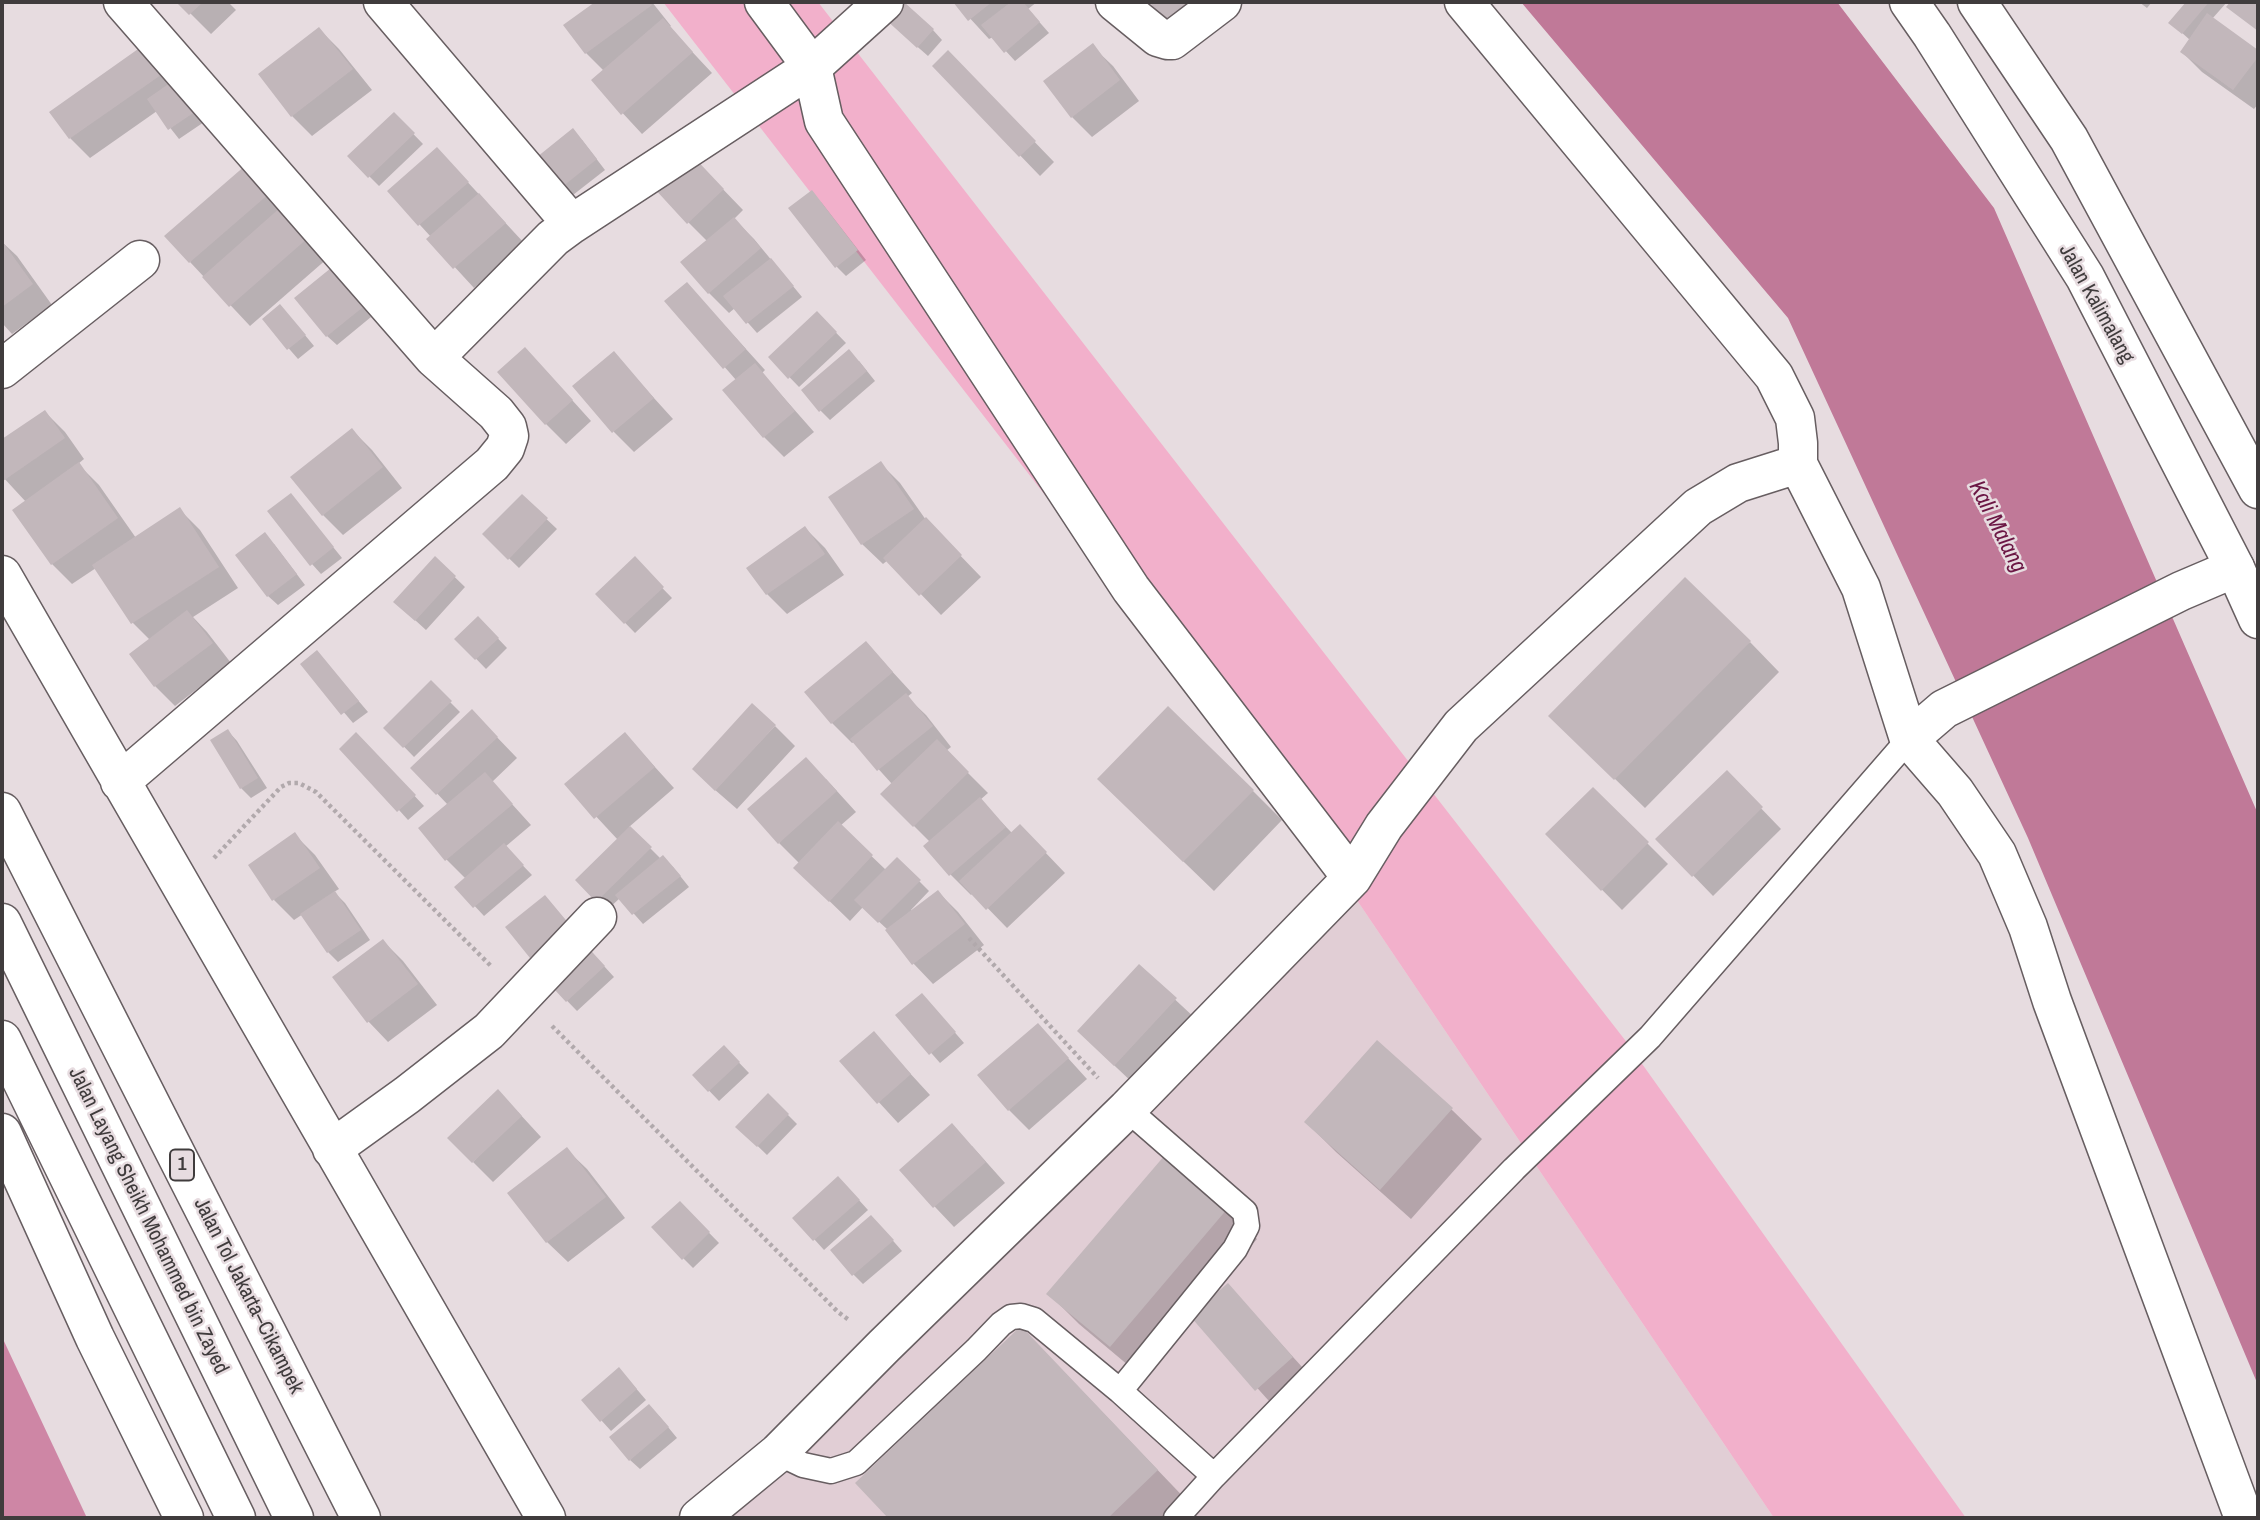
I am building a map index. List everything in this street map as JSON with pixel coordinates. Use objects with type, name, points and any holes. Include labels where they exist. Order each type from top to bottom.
[{"type":"main road","points":[[120,782],[492,464],[505,448],[509,436],[507,427],[496,413],[434,358],[123,2]]},
{"type":"main road","points":[[383,2],[572,224]]},
{"type":"main road","points":[[764,2],[812,67],[824,121],[1130,589],[1353,878]]},
{"type":"main road","points":[[434,358],[553,238],[812,67],[884,2]]},
{"type":"main road","points":[[1115,2],[1158,37],[1172,40],[1222,2]]},
{"type":"main road","points":[[1464,2],[1774,376],[1795,418],[1798,464],[1861,588],[1909,739],[1955,792],[1997,854],[2028,928],[2057,1014],[2244,1518]]},
{"type":"main road","name":"Jalan Kalimalang","points":[[1909,2],[2085,277],[2235,568],[2258,620]]},
{"type":"main road","points":[[1978,2],[2069,139],[2258,489]]},
{"type":"main road","points":[[2,369],[140,260]]},
{"type":"main road","points":[[699,1518],[778,1453],[1127,1109],[1353,878],[1384,826],[1461,726],[1698,507],[1738,483],[1798,464]]},
{"type":"main road","points":[[1909,739],[1944,709],[2181,591],[2235,568]]},
{"type":"main road","points":[[2,575],[546,1518]]},
{"type":"main road","name":"Jalan Tol Jakarta–Cikampek","points":[[2,812],[361,1518]]},
{"type":"main road","points":[[332,1149],[489,1031],[597,917]]},
{"type":"main road","name":"Jalan Layang Sheikh Mohammed bin Zayed","points":[[2,923],[294,1518]]},
{"type":"main road","points":[[2,1040],[236,1518]]},
{"type":"main road","points":[[2,1133],[95,1338],[184,1518]]},
{"type":"lane","points":[[1176,1518],[1514,1169],[1650,1037],[1909,739]]},
{"type":"lane","points":[[1120,1391],[1235,1249],[1247,1226],[1245,1212],[1127,1109]]},
{"type":"lane","points":[[778,1453],[803,1465],[831,1471],[856,1463],[1001,1324],[1011,1317],[1021,1316],[1034,1320],[1120,1391],[1214,1476]]},
{"type":"path","points":[[969,938],[1127,1109]]},
{"type":"shaded area","points":[[663,2],[818,2],[1625,1040],[1966,1518],[1774,1518],[1344,881]]},
{"type":"shaded area","points":[[1344,881],[1774,1518],[687,1518]]},
{"type":"shaded area","points":[[2,1337],[87,1518],[2,1518]]},
{"type":"water","name":"Kali Malang","points":[[1521,2],[1837,2],[1994,208],[2258,814],[2258,1385],[2028,838],[1788,318]]},
{"type":"building","points":[[176,2],[203,2],[189,15]]},
{"type":"building","points":[[595,2],[650,2],[652,5],[585,54],[563,25]]},
{"type":"building","points":[[899,2],[904,2],[934,29],[917,48],[884,18]]},
{"type":"building","points":[[953,2],[992,2],[968,21]]},
{"type":"building","points":[[1011,2],[1023,2],[1040,22],[1004,53],[981,25]]},
{"type":"building","points":[[1149,2],[1200,2],[1171,27]]},
{"type":"building","points":[[2186,2],[2209,2],[2182,34],[2168,23]]},
{"type":"building","points":[[2230,2],[2253,2],[2258,5],[2258,31],[2226,7]]},
{"type":"building","points":[[2207,13],[2258,50],[2258,57],[2233,90],[2180,52]]},
{"type":"building","points":[[663,18],[693,52],[621,115],[591,80]]},
{"type":"building","points":[[319,27],[353,69],[291,117],[258,74]]},
{"type":"building","points":[[148,42],[168,70],[69,139],[49,112]]},
{"type":"building","points":[[1093,43],[1120,80],[1071,118],[1043,81]]},
{"type":"building","points":[[948,50],[1036,141],[1019,157],[932,66]]},
{"type":"building","points":[[183,74],[205,105],[168,130],[147,99]]},
{"type":"building","points":[[394,112],[415,133],[368,178],[347,156]]},
{"type":"building","points":[[573,128],[597,159],[562,187],[537,157]]},
{"type":"building","points":[[437,147],[469,182],[418,226],[387,191]]},
{"type":"building","points":[[690,153],[724,189],[687,224],[653,187]]},
{"type":"building","points":[[254,158],[278,186],[189,263],[164,236]]},
{"type":"building","points":[[812,190],[858,250],[835,268],[788,208]]},
{"type":"building","points":[[479,193],[506,223],[453,269],[426,239]]},
{"type":"building","points":[[290,199],[317,230],[229,307],[202,277]]},
{"type":"building","points":[[734,217],[761,248],[708,294],[680,262]]},
{"type":"building","points":[[2,241],[33,284],[2,307]]},
{"type":"building","points":[[771,258],[794,286],[746,324],[723,296]]},
{"type":"building","points":[[331,268],[363,307],[326,337],[294,298]]},
{"type":"building","points":[[687,282],[746,349],[723,369],[664,301]]},
{"type":"building","points":[[280,304],[306,335],[287,350],[262,319]]},
{"type":"building","points":[[817,311],[837,332],[788,379],[768,357]]},
{"type":"building","points":[[525,347],[573,400],[545,425],[497,372]]},
{"type":"building","points":[[849,349],[867,371],[819,412],[801,390]]},
{"type":"building","points":[[614,351],[654,398],[612,433],[572,386]]},
{"type":"building","points":[[755,363],[795,411],[763,438],[722,390]]},
{"type":"building","points":[[45,410],[65,438],[3,481],[2,439]]},
{"type":"building","points":[[352,428],[383,467],[322,516],[290,477]]},
{"type":"building","points":[[881,461],[914,509],[861,545],[828,497]]},
{"type":"building","points":[[79,462],[118,518],[51,565],[12,510]]},
{"type":"building","points":[[291,493],[334,547],[310,566],[267,511]]},
{"type":"building","points":[[522,494],[548,518],[508,560],[482,534]]},
{"type":"building","points":[[180,507],[219,567],[131,624],[92,565]]},
{"type":"building","points":[[926,517],[962,555],[919,596],[883,558]]},
{"type":"building","points":[[805,526],[825,554],[766,595],[746,568]]},
{"type":"building","points":[[265,532],[297,574],[267,597],[235,555]]},
{"type":"building","points":[[435,556],[456,576],[415,621],[393,602]]},
{"type":"building","points":[[635,556],[664,587],[624,624],[595,594]]},
{"type":"building","points":[[1685,577],[1751,641],[1614,780],[1548,716]]},
{"type":"building","points":[[187,610],[213,643],[154,687],[129,654]]},
{"type":"building","points":[[478,616],[499,638],[475,660],[454,639]]},
{"type":"building","points":[[866,641],[893,672],[831,724],[804,692]]},
{"type":"building","points":[[317,650],[359,701],[341,715],[300,664]]},
{"type":"building","points":[[431,680],[452,701],[403,748],[383,728]]},
{"type":"building","points":[[906,693],[933,726],[877,771],[850,739]]},
{"type":"building","points":[[752,703],[776,725],[715,791],[692,769]]},
{"type":"building","points":[[1168,706],[1254,790],[1183,862],[1097,779]]},
{"type":"building","points":[[472,709],[498,737],[436,795],[410,768]]},
{"type":"building","points":[[228,729],[258,778],[240,789],[210,740]]},
{"type":"building","points":[[356,732],[416,795],[397,812],[339,749]]},
{"type":"building","points":[[625,732],[655,767],[594,819],[564,784]]},
{"type":"building","points":[[937,739],[969,772],[913,827],[880,794]]},
{"type":"building","points":[[806,757],[837,791],[778,844],[747,809]]},
{"type":"building","points":[[1727,770],[1763,807],[1692,877],[1655,839]]},
{"type":"building","points":[[485,772],[513,804],[445,861],[418,828]]},
{"type":"building","points":[[1593,787],[1649,842],[1601,891],[1545,834]]},
{"type":"building","points":[[980,797],[1006,827],[949,876],[923,846]]},
{"type":"building","points":[[838,821],[873,855],[829,902],[793,868]]},
{"type":"building","points":[[1020,824],[1047,852],[986,910],[959,881]]},
{"type":"building","points":[[630,826],[652,847],[596,902],[575,880]]},
{"type":"building","points":[[295,832],[320,868],[272,901],[248,865]]},
{"type":"building","points":[[504,843],[524,865],[473,908],[454,887]]},
{"type":"building","points":[[663,855],[681,876],[632,915],[615,895]]},
{"type":"building","points":[[897,857],[921,880],[878,923],[854,900]]},
{"type":"building","points":[[938,890],[965,924],[912,965],[885,930]]},
{"type":"building","points":[[335,891],[361,930],[327,953],[300,914]]},
{"type":"building","points":[[545,895],[570,925],[530,958],[505,927]]},
{"type":"building","points":[[383,939],[418,984],[367,1023],[332,977]]},
{"type":"building","points":[[583,942],[605,966],[566,1002],[544,978]]},
{"type":"building","points":[[1139,964],[1177,998],[1114,1066],[1077,1031]]},
{"type":"building","points":[[922,993],[956,1032],[929,1055],[895,1015]]},
{"type":"building","points":[[1038,1023],[1069,1058],[1008,1111],[977,1075]]},
{"type":"building","points":[[874,1031],[911,1074],[877,1104],[839,1061]]},
{"type":"building","points":[[1377,1040],[1453,1108],[1380,1190],[1304,1122]]},
{"type":"building","points":[[724,1045],[740,1062],[708,1092],[692,1075]]},
{"type":"building","points":[[498,1089],[522,1116],[472,1163],[447,1138]]},
{"type":"building","points":[[768,1093],[789,1114],[757,1147],[735,1127]]},
{"type":"building","points":[[952,1123],[986,1162],[933,1208],[899,1170]]},
{"type":"building","points":[[567,1147],[606,1197],[546,1243],[507,1193]]},
{"type":"building","points":[[1165,1155],[1228,1208],[1110,1347],[1046,1294]]},
{"type":"building","points":[[838,1176],[860,1200],[813,1241],[792,1218]]},
{"type":"building","points":[[680,1201],[710,1232],[682,1260],[651,1227]]},
{"type":"building","points":[[871,1215],[894,1240],[852,1276],[830,1250]]},
{"type":"building","points":[[1228,1283],[1293,1357],[1255,1391],[1190,1316]]},
{"type":"building","points":[[1021,1326],[1158,1470],[1108,1518],[888,1518],[855,1483]]},
{"type":"building","points":[[619,1367],[637,1389],[600,1422],[581,1400]]},
{"type":"building","points":[[649,1404],[669,1427],[629,1461],[609,1437]]}]
